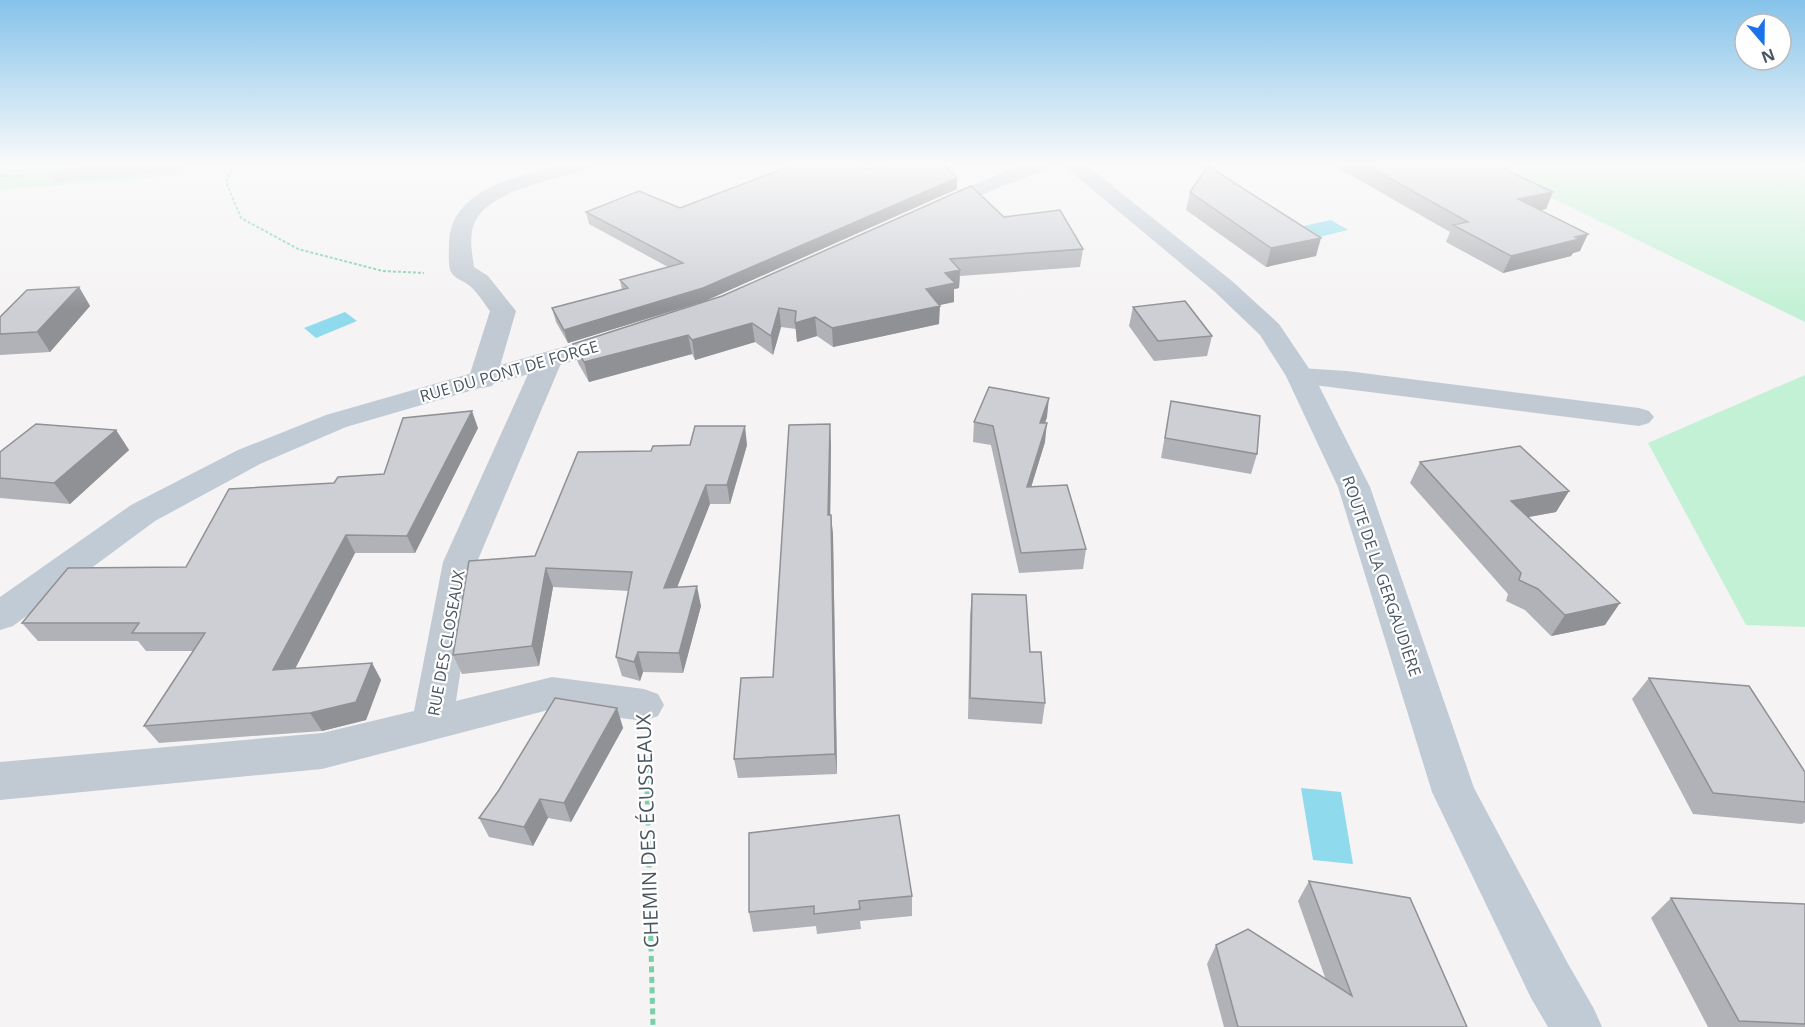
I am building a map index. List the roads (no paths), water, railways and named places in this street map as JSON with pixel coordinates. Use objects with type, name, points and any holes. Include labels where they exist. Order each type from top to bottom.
[{"type":"street","points":[[470,213],[465,219],[460,240],[462,270],[479,281],[503,311],[482,380]]},
{"type":"street","points":[[917,218],[928,213]]},
{"type":"street","name":"ROUTE DE LA GERGAUDIÈRE","points":[[1132,213],[1223,286],[1270,330],[1300,376],[1354,487],[1455,792],[1549,980],[1576,1027]]},
{"type":"street","name":"RUE DU PONT DE FORGE","points":[[0,616],[143,513],[249,457],[336,421],[648,330]]},
{"type":"street","name":"RUE DES CLOSEAUX","points":[[0,781],[322,751],[432,724],[460,562],[548,361]]},
{"type":"street","points":[[1300,376],[1347,379],[1639,417]]},
{"type":"street","name":"CHEMIN DES ÉCUSSEAUX","points":[[432,724],[552,693],[644,705]]},
{"type":"water","points":[[1331,220],[1348,230],[1307,240],[1290,229]]},
{"type":"water","points":[[345,312],[357,321],[316,338],[304,328]]},
{"type":"water","points":[[1301,788],[1341,792],[1353,864],[1313,860]]}]
